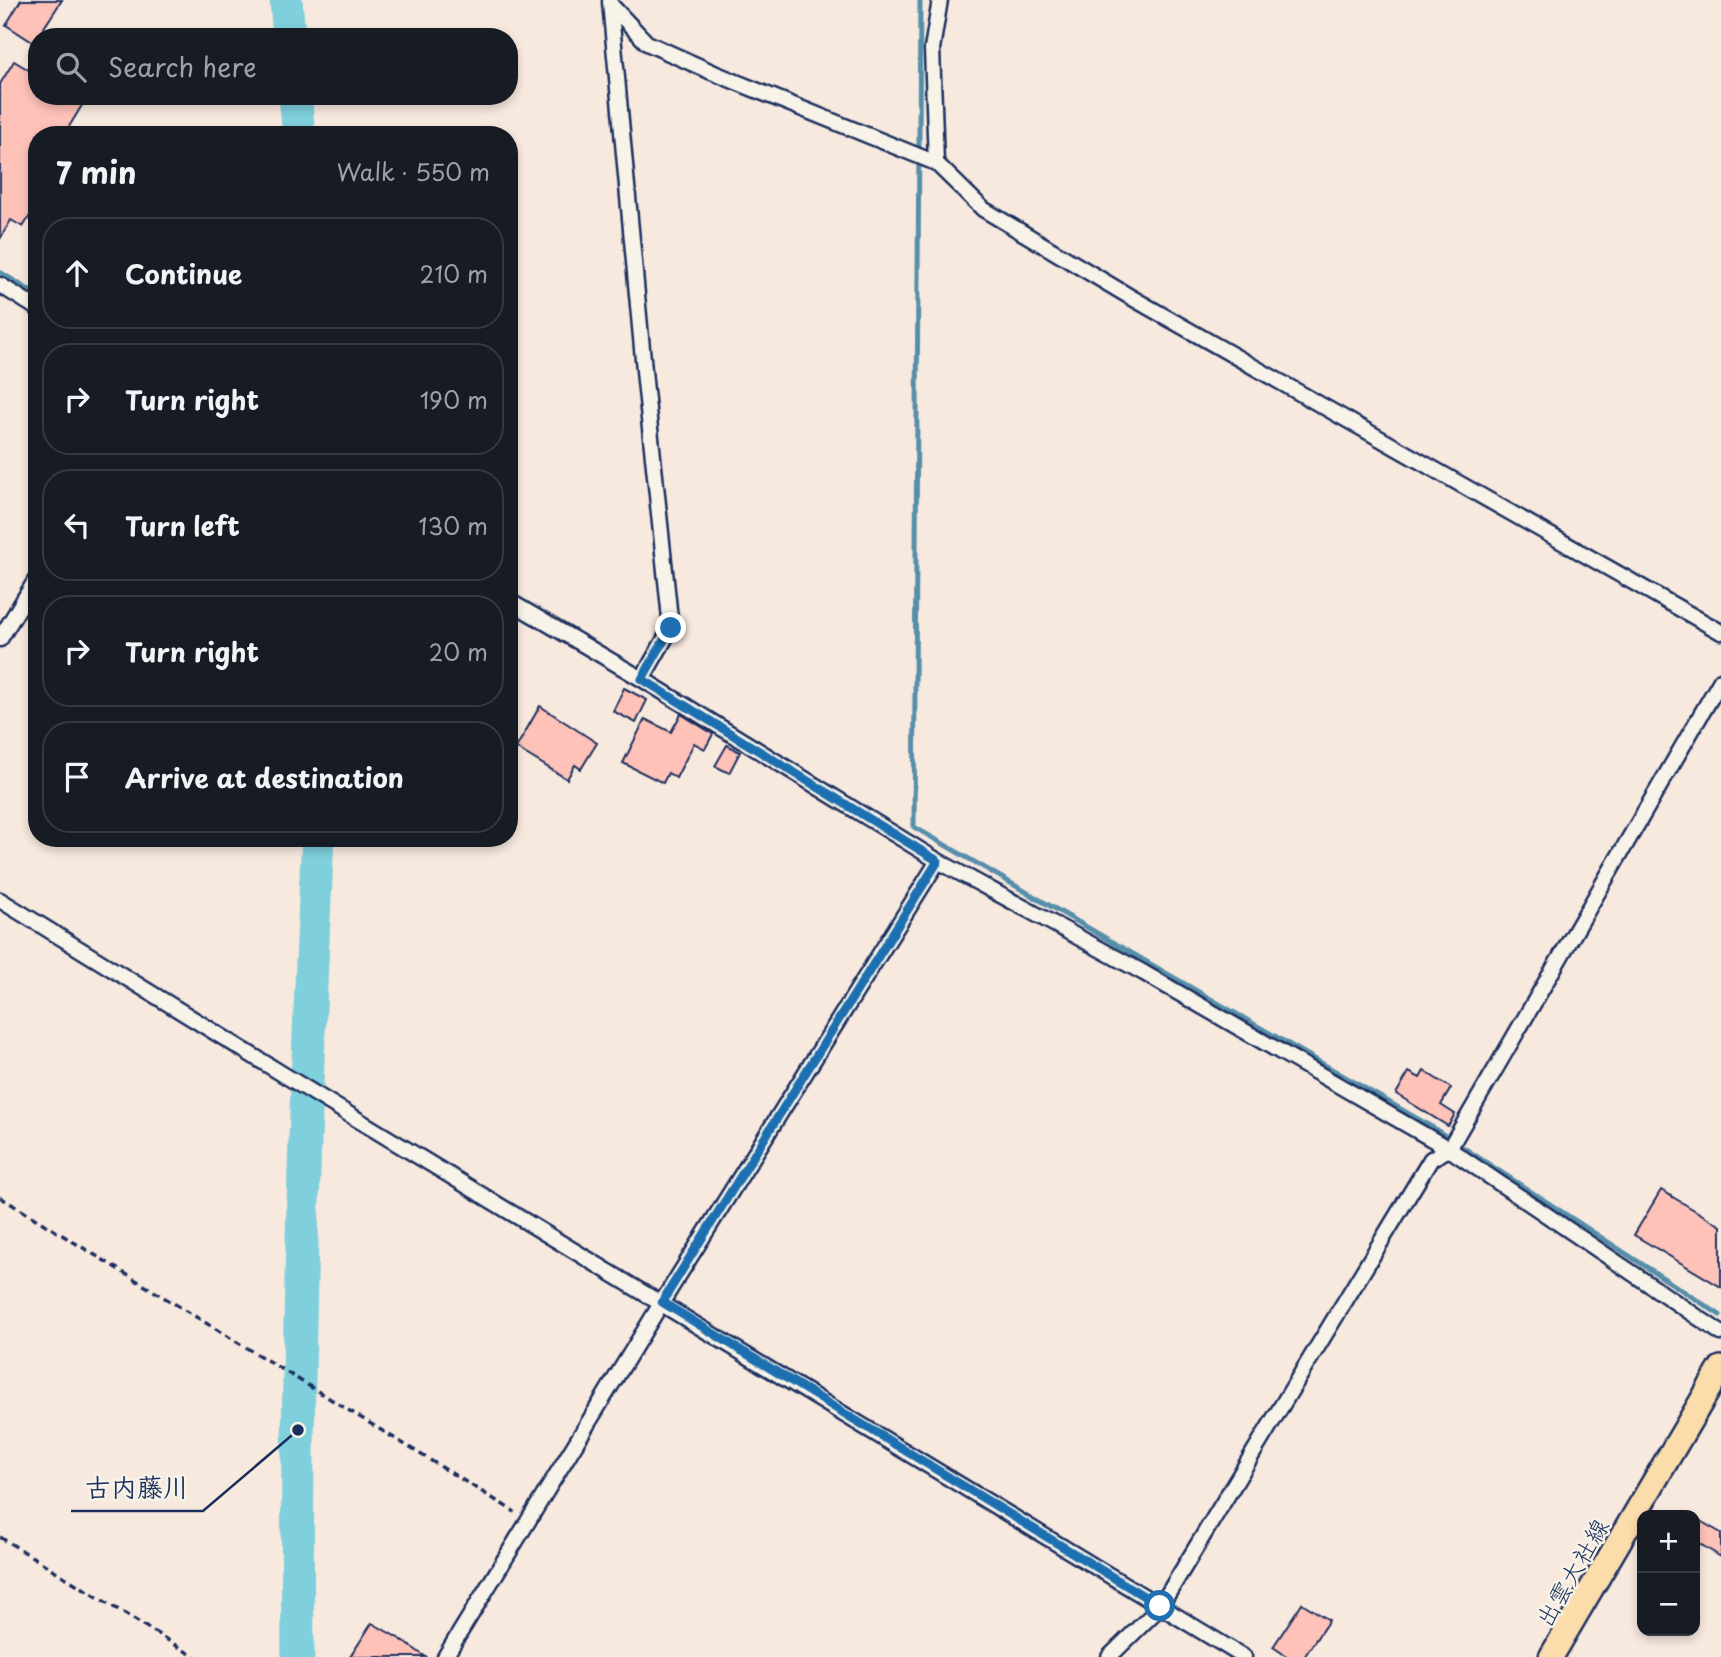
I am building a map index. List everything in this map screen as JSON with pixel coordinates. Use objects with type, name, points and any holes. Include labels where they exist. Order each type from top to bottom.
[{"type":"main road","name":"出雲大社線","points":[[1552,1657],[1721,1368]]},
{"type":"street","points":[[936,163],[932,49],[940,0]]},
{"type":"street","points":[[610,3],[647,43],[713,74],[936,163],[984,209],[1127,295],[1721,632]]},
{"type":"street","points":[[610,3],[671,628],[642,679]]},
{"type":"street","points":[[0,285],[28,302]]},
{"type":"street","points":[[0,639],[28,593]]},
{"type":"street","points":[[518,606],[642,679],[938,861],[1144,973],[1450,1149],[1721,1333]]},
{"type":"street","points":[[1109,1657],[1160,1606],[1431,1159],[1450,1149],[1721,680]]},
{"type":"street","points":[[446,1657],[662,1302],[938,861]]},
{"type":"street","points":[[0,900],[1244,1657]]},
{"type":"path","points":[[0,1197],[529,1520]]},
{"type":"path","points":[[0,1536],[195,1657]]},
{"type":"building","points":[[21,0],[62,0],[44,28],[28,28],[28,39],[6,25]]},
{"type":"building","points":[[14,61],[28,70],[28,105],[82,105],[69,126],[28,126],[28,219],[23,227],[11,220],[0,239],[0,84]]},
{"type":"building","points":[[624,688],[647,700],[636,723],[613,711]]},
{"type":"building","points":[[540,706],[597,743],[581,769],[575,765],[567,779],[518,749],[518,744]]},
{"type":"building","points":[[681,714],[713,734],[705,749],[694,743],[676,778],[668,773],[663,783],[623,763],[645,719],[671,732]]},
{"type":"building","points":[[727,745],[740,752],[729,773],[715,766]]},
{"type":"building","points":[[1424,1071],[1451,1088],[1441,1105],[1455,1114],[1448,1126],[1396,1094],[1409,1072],[1420,1078]]},
{"type":"building","points":[[1661,1190],[1721,1226],[1721,1287],[1634,1235]]},
{"type":"building","points":[[1700,1521],[1721,1533],[1721,1557],[1700,1544]]},
{"type":"building","points":[[1302,1603],[1329,1620],[1304,1657],[1288,1657],[1273,1647]]},
{"type":"building","points":[[372,1623],[400,1639],[426,1657],[350,1657]]},
{"type":"waterway","points":[[286,0],[288,28]]},
{"type":"waterway","points":[[920,0],[914,827],[1435,1129],[1720,1315]]},
{"type":"waterway","points":[[296,105],[298,126]]},
{"type":"waterway","points":[[0,272],[28,289]]},
{"type":"waterway","points":[[298,1657],[302,1248],[318,847]]},
{"type":"place","name":"古内藤川","points":[[298,1430]]},
{"type":"route","points":[[671,628],[642,679],[938,861],[662,1302],[1160,1606]]}]
